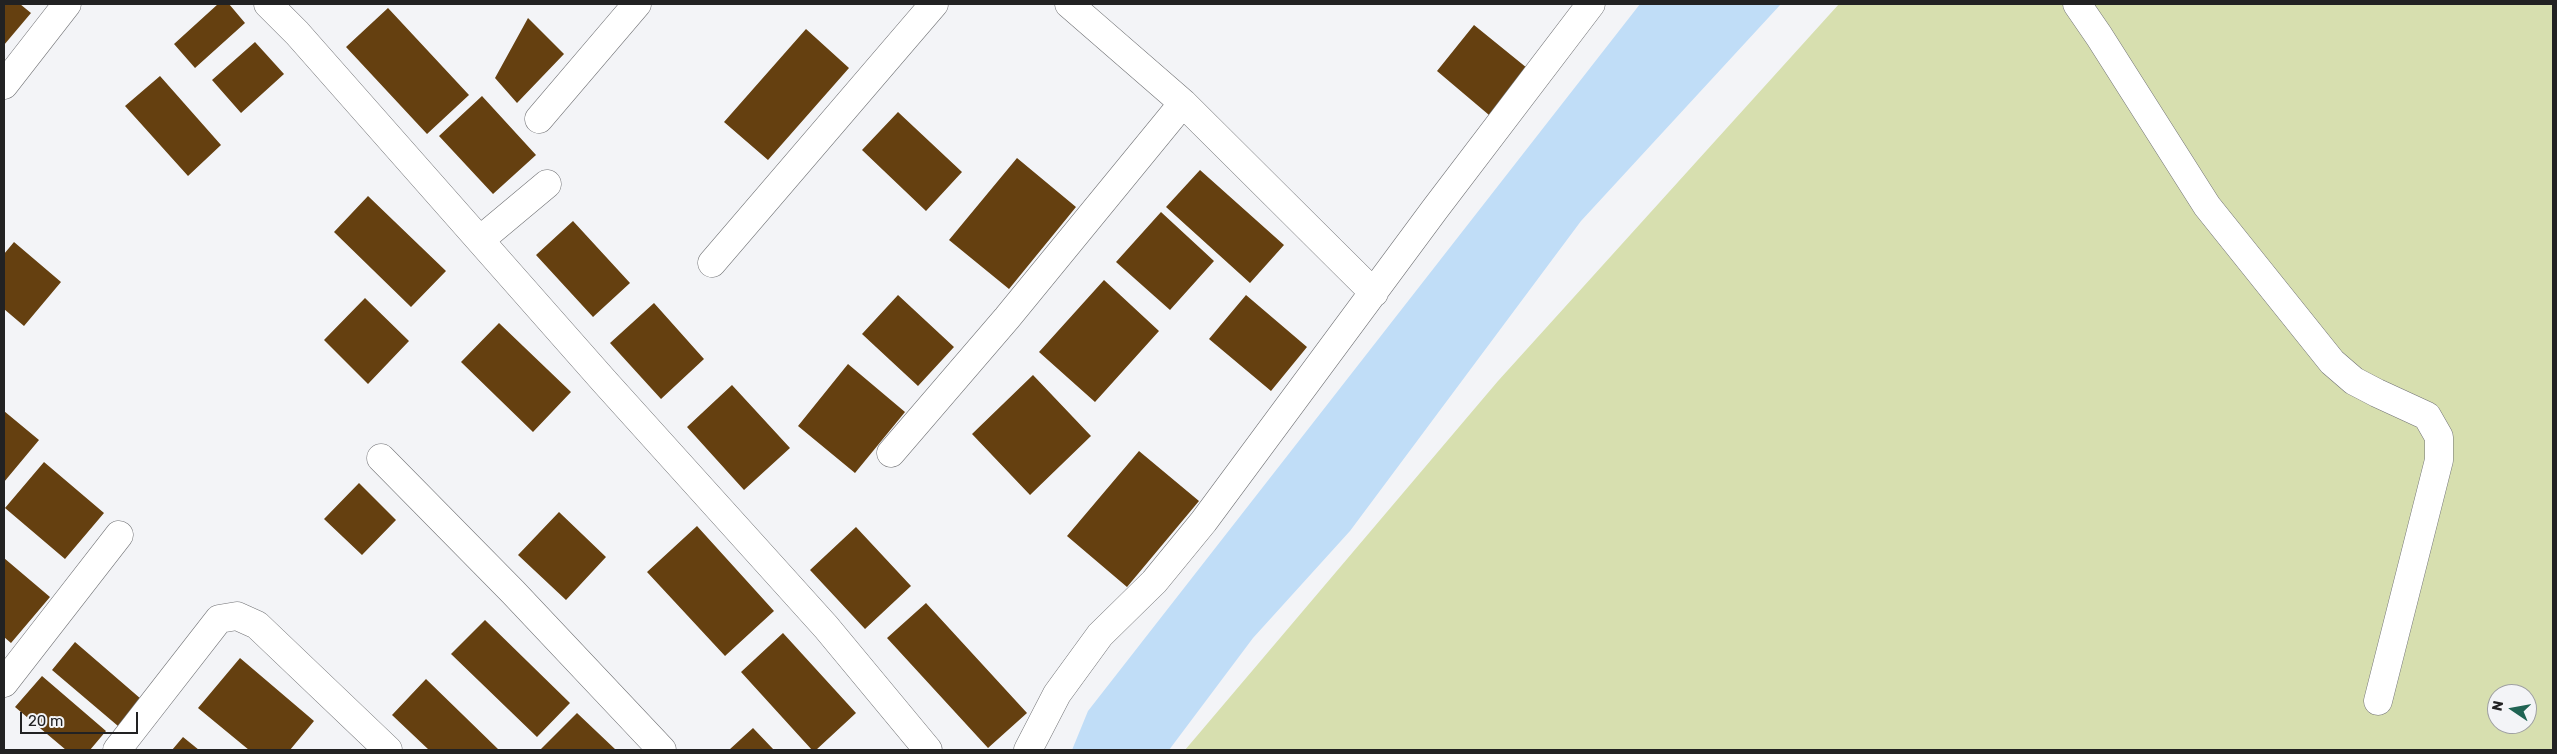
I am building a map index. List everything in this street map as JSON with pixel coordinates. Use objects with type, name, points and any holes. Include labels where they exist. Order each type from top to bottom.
[{"type":"street","points":[[4,85],[67,4]]},
{"type":"street","points":[[268,4],[298,33],[826,627],[928,750]]},
{"type":"street","points":[[538,119],[638,4]]},
{"type":"street","points":[[712,263],[934,4]]},
{"type":"street","points":[[1069,4],[1183,102],[1374,293]]},
{"type":"street","points":[[1028,750],[1057,694],[1100,635],[1154,582],[1204,521],[1591,4]]},
{"type":"street","points":[[2077,4],[2100,36],[2207,206],[2332,362],[2354,380],[2427,416],[2439,437],[2439,460],[2378,701]]},
{"type":"street","points":[[891,453],[1007,318],[1183,102]]},
{"type":"street","points":[[480,240],[547,184]]},
{"type":"street","points":[[381,458],[513,592],[662,750]]},
{"type":"street","points":[[4,683],[119,535]]},
{"type":"street","points":[[117,750],[220,619],[236,616],[257,625],[388,750]]},
{"type":"green space","points":[[1839,4],[2553,4],[2553,750],[1185,750],[1498,381]]},
{"type":"water","points":[[1640,4],[1781,4],[1581,221],[1350,531],[1253,638],[1169,750],[1072,750],[1088,711]]},
{"type":"building","points":[[4,4],[20,4],[31,13],[4,45]]},
{"type":"building","points":[[218,4],[229,4],[245,23],[195,68],[174,44]]},
{"type":"building","points":[[388,8],[469,95],[427,134],[346,47]]},
{"type":"building","points":[[528,18],[564,54],[517,103],[495,78]]},
{"type":"building","points":[[1474,25],[1527,68],[1489,115],[1437,71]]},
{"type":"building","points":[[806,29],[849,68],[768,160],[724,122]]},
{"type":"building","points":[[255,42],[284,74],[241,113],[212,80]]},
{"type":"building","points":[[160,76],[221,145],[188,176],[125,106]]},
{"type":"building","points":[[482,96],[536,155],[493,194],[439,136]]},
{"type":"building","points":[[898,112],[962,172],[926,211],[862,150]]},
{"type":"building","points":[[1017,158],[1076,207],[1009,289],[949,240]]},
{"type":"building","points":[[1200,170],[1284,245],[1250,283],[1166,207]]},
{"type":"building","points":[[368,196],[446,271],[411,307],[334,232]]},
{"type":"building","points":[[1161,212],[1214,261],[1170,310],[1116,262]]},
{"type":"building","points":[[573,221],[630,283],[593,317],[536,255]]},
{"type":"building","points":[[14,242],[61,282],[24,326],[4,309],[4,254]]},
{"type":"building","points":[[1104,280],[1159,331],[1095,402],[1039,352]]},
{"type":"building","points":[[898,295],[954,347],[918,386],[862,334]]},
{"type":"building","points":[[1246,295],[1307,347],[1271,391],[1209,339]]},
{"type":"building","points":[[365,298],[409,341],[368,384],[324,340]]},
{"type":"building","points":[[654,303],[704,359],[661,399],[610,343]]},
{"type":"building","points":[[499,323],[571,392],[533,432],[461,362]]},
{"type":"building","points":[[848,364],[905,412],[855,473],[798,426]]},
{"type":"building","points":[[1033,375],[1091,436],[1030,495],[972,434]]},
{"type":"building","points":[[732,385],[790,448],[744,490],[687,427]]},
{"type":"building","points":[[4,411],[39,440],[4,482]]},
{"type":"building","points":[[1139,451],[1199,501],[1127,587],[1067,536]]},
{"type":"building","points":[[44,462],[104,513],[65,559],[5,508]]},
{"type":"building","points":[[359,483],[396,520],[362,555],[324,519]]},
{"type":"building","points":[[559,512],[606,557],[566,600],[518,555]]},
{"type":"building","points":[[697,526],[774,611],[725,656],[647,572]]},
{"type":"building","points":[[856,527],[911,586],[865,629],[810,570]]},
{"type":"building","points":[[4,558],[50,597],[11,643],[4,637]]},
{"type":"building","points":[[926,603],[1027,713],[988,748],[887,638]]},
{"type":"building","points":[[485,620],[570,703],[537,737],[451,654]]},
{"type":"building","points":[[783,633],[856,713],[816,750],[812,750],[741,672]]},
{"type":"building","points":[[75,642],[141,699],[118,726],[52,670]]},
{"type":"building","points":[[240,658],[314,721],[290,750],[249,750],[198,708]]},
{"type":"building","points":[[42,676],[106,731],[90,750],[66,750],[15,707]]},
{"type":"building","points":[[426,679],[499,750],[429,750],[392,715]]},
{"type":"building","points":[[577,713],[616,750],[540,750]]},
{"type":"building","points":[[753,728],[774,750],[729,750]]},
{"type":"building","points":[[183,737],[199,750],[172,750]]}]
